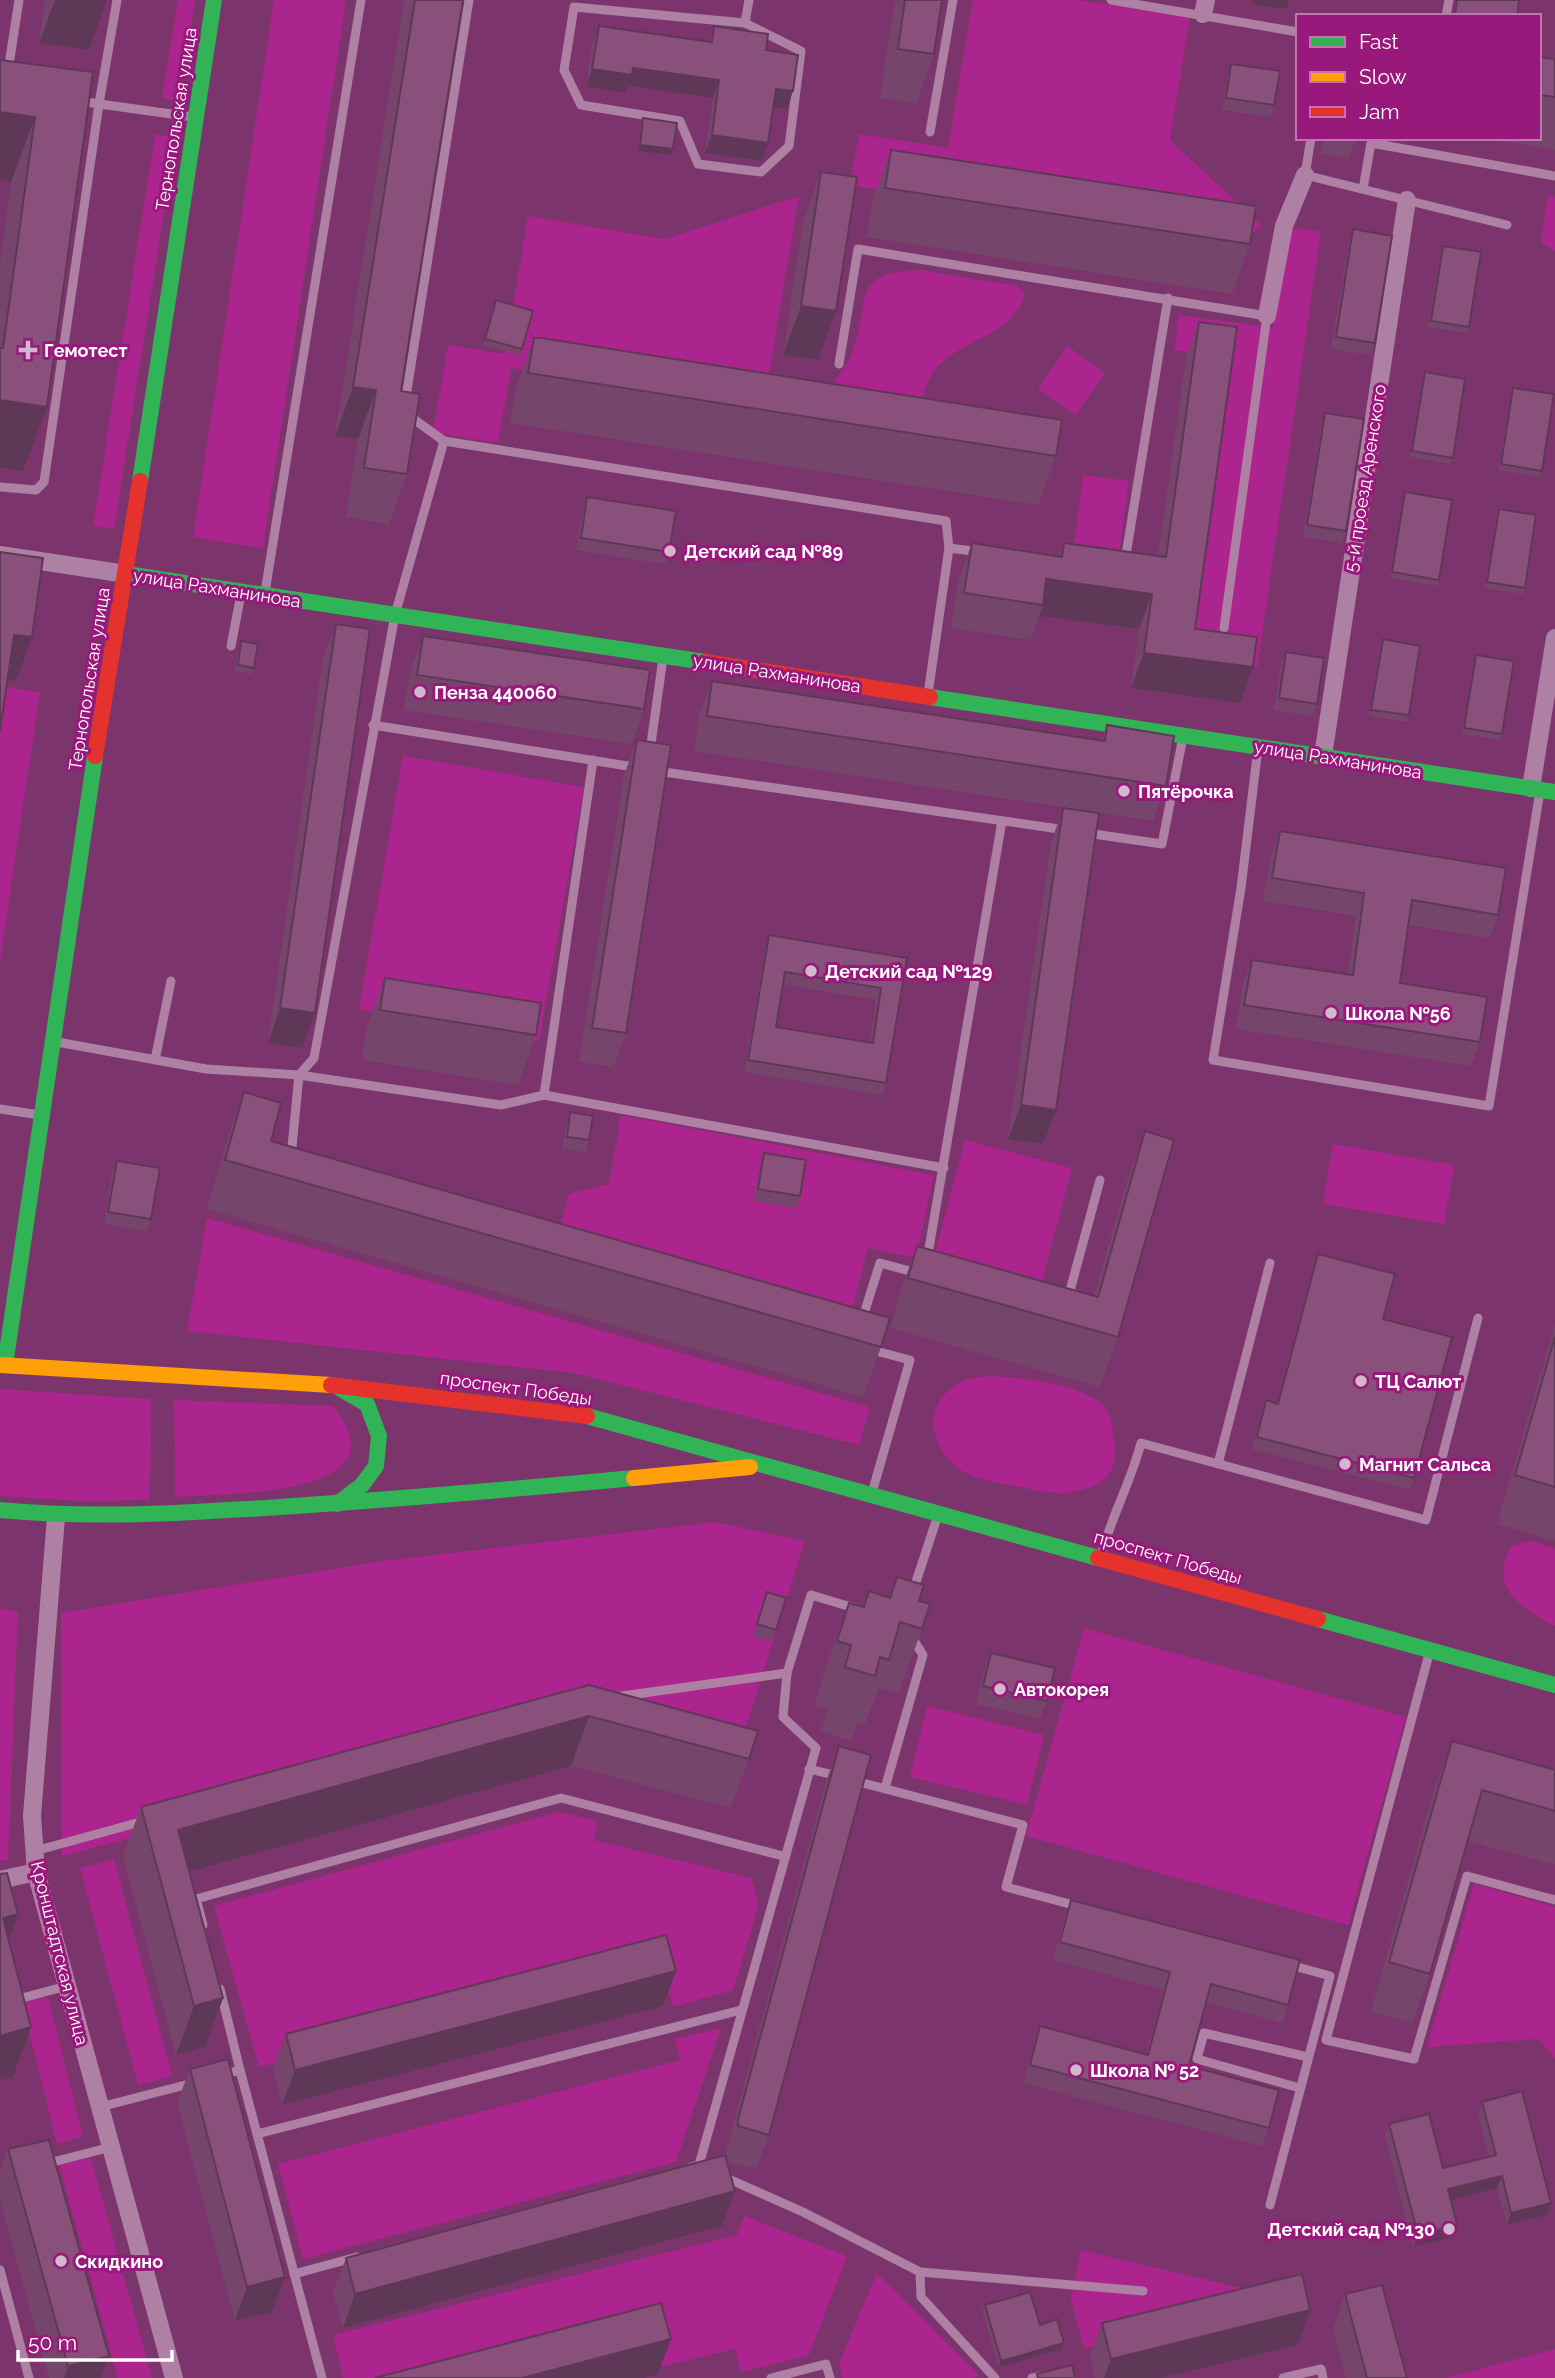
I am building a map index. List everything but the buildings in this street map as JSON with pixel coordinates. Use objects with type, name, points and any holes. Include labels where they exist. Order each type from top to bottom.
[{"type":"main road","name":"Тернопольская улица","points":[[3,1365],[44,1116],[52,1041],[116,616],[126,574],[214,0]]},
{"type":"main road","name":"улица Рахманинова","points":[[126,574],[1542,790]]},
{"type":"main road","name":"проспект Победы","points":[[3,1365],[335,1385],[571,1412],[770,1465],[1555,1685]]},
{"type":"main road","points":[[335,1385],[367,1404],[379,1436],[376,1466],[362,1485],[337,1504]]},
{"type":"main road","name":"проспект Победы","points":[[0,1510],[56,1517],[157,1515],[337,1504],[770,1465]]},
{"type":"street","points":[[1268,316],[1284,226],[1305,174]]},
{"type":"street","name":"5-й проезд Аренского","points":[[1323,756],[1407,200]]},
{"type":"street","name":"улица Рахманинова","points":[[0,555],[126,574]]},
{"type":"street","points":[[1542,790],[1555,638]]},
{"type":"street","name":"Кронштадтская улица","points":[[56,1517],[32,1816],[36,1872],[174,2378]]},
{"type":"street","points":[[0,1881],[36,1872]]},
{"type":"lane","points":[[6,79],[19,0]]},
{"type":"lane","points":[[0,487],[36,490],[44,482],[99,104],[117,0]]},
{"type":"lane","points":[[264,595],[361,0]]},
{"type":"lane","points":[[469,0],[404,412],[444,441],[946,521],[949,548],[928,696]]},
{"type":"lane","points":[[746,23],[750,0]]},
{"type":"lane","points":[[930,132],[953,0]]},
{"type":"lane","points":[[1111,0],[1204,7],[1296,31]]},
{"type":"lane","points":[[574,7],[746,23],[801,51],[789,146],[761,172],[698,164],[680,121],[581,105],[564,70],[574,7]]},
{"type":"lane","points":[[72,100],[196,118]]},
{"type":"lane","points":[[1311,140],[1305,174],[1507,225]]},
{"type":"lane","points":[[1363,189],[1371,143],[1555,176]]},
{"type":"lane","points":[[839,364],[858,249],[1268,316],[1224,628]]},
{"type":"lane","points":[[1123,570],[1168,299]]},
{"type":"lane","points":[[290,1166],[299,1075],[314,1058],[395,615],[444,441]]},
{"type":"lane","points":[[949,548],[990,553]]},
{"type":"lane","points":[[231,646],[242,592]]},
{"type":"lane","points":[[648,770],[664,656]]},
{"type":"lane","points":[[373,724],[648,770],[1163,844],[1184,735]]},
{"type":"lane","points":[[1258,747],[1241,888],[1213,1060],[1489,1106],[1542,790]]},
{"type":"lane","points":[[544,1095],[593,760]]},
{"type":"lane","points":[[858,1333],[880,1263],[924,1275],[1002,821]]},
{"type":"lane","points":[[155,1060],[171,981]]},
{"type":"lane","points":[[52,1041],[206,1069],[299,1075],[501,1105],[544,1095],[944,1168]]},
{"type":"lane","points":[[0,1109],[44,1116]]},
{"type":"lane","points":[[1064,1312],[1100,1180]]},
{"type":"lane","points":[[1218,1464],[1270,1263]]},
{"type":"lane","points":[[1101,1558],[1110,1523],[1141,1443],[1426,1520],[1478,1318]]},
{"type":"lane","points":[[855,1345],[910,1360],[872,1494]]},
{"type":"lane","points":[[907,1609],[939,1513]]},
{"type":"lane","points":[[699,2165],[783,1856],[816,1748],[783,1717],[787,1672],[811,1595],[865,1612]]},
{"type":"lane","points":[[885,1788],[923,1655],[903,1623]]},
{"type":"lane","points":[[1430,1650],[1326,2040],[1414,2059],[1467,1876],[1555,1900]]},
{"type":"lane","points":[[599,1700],[787,1672]]},
{"type":"lane","points":[[809,1769],[1023,1825],[1006,1886],[1087,1909]]},
{"type":"lane","points":[[206,1938],[196,1899],[561,1798],[783,1856]]},
{"type":"lane","points":[[35,1851],[153,1819]]},
{"type":"lane","points":[[1276,1961],[1342,1980]]},
{"type":"lane","points":[[1270,2206],[1330,1976]]},
{"type":"lane","points":[[217,1978],[322,2378]]},
{"type":"lane","points":[[0,2004],[67,1986]]},
{"type":"lane","points":[[257,2134],[741,2010]]},
{"type":"lane","points":[[1300,2088],[1197,2059],[1204,2033],[1308,2057]]},
{"type":"lane","points":[[216,2077],[240,2070]]},
{"type":"lane","points":[[100,2107],[204,2080]]},
{"type":"lane","points":[[35,2167],[111,2147]]},
{"type":"lane","points":[[685,2169],[699,2165],[803,2212],[920,2272],[1143,2291]]},
{"type":"lane","points":[[294,2274],[362,2256]]},
{"type":"lane","points":[[0,2270],[29,2378]]},
{"type":"lane","points":[[920,2272],[921,2297],[995,2378]]},
{"type":"lane","points":[[771,2378],[826,2364],[830,2378]]},
{"type":"lane","points":[[1283,2378],[1321,2368],[1323,2378]]},
{"type":"lane","points":[[1032,2378],[1057,2374],[1061,2378]]},
{"type":"shaded area","points":[[178,0],[195,0],[179,101],[162,98]]},
{"type":"shaded area","points":[[274,0],[346,0],[263,548],[193,537]]},
{"type":"shaded area","points":[[973,0],[1079,0],[1190,18],[1170,140],[1261,225],[1238,250],[850,185],[859,134],[948,148]]},
{"type":"shaded area","points":[[155,134],[176,137],[114,529],[93,526]]},
{"type":"shaded area","points":[[1548,195],[1555,197],[1555,251],[1541,242]]},
{"type":"shaded area","points":[[799,196],[763,410],[511,368],[498,443],[433,432],[448,345],[505,354],[528,216],[665,239]]},
{"type":"shaded area","points":[[1288,227],[1321,232],[1257,668],[1189,658],[1233,359],[1174,350],[1179,315],[1273,328]]},
{"type":"shaded area","points":[[919,270],[1014,285],[1023,291],[1024,299],[1006,322],[958,350],[936,368],[920,403],[831,399],[834,384],[853,350],[866,293],[872,284],[897,272]]},
{"type":"shaded area","points":[[1067,346],[1105,373],[1076,415],[1038,389]]},
{"type":"shaded area","points":[[1083,475],[1129,481],[1119,553],[1074,547]]},
{"type":"shaded area","points":[[4,687],[40,692],[0,961],[0,718]]},
{"type":"shaded area","points":[[403,756],[584,787],[539,1041],[359,1009]]},
{"type":"shaded area","points":[[621,1115],[934,1175],[916,1258],[868,1248],[847,1329],[554,1247],[569,1194],[609,1184]]},
{"type":"shaded area","points":[[965,1140],[1072,1168],[1038,1297],[931,1269]]},
{"type":"shaded area","points":[[1333,1144],[1454,1165],[1444,1224],[1323,1204]]},
{"type":"shaded area","points":[[207,1218],[870,1407],[859,1445],[574,1373],[187,1331]]},
{"type":"shaded area","points":[[992,1376],[1062,1386],[1100,1402],[1109,1415],[1115,1443],[1114,1463],[1106,1478],[1088,1488],[1058,1494],[980,1478],[962,1471],[951,1462],[936,1438],[935,1413],[940,1401],[948,1391],[964,1380]]},
{"type":"shaded area","points":[[0,1389],[151,1399],[150,1499],[94,1502],[0,1496]]},
{"type":"shaded area","points":[[174,1400],[333,1406],[350,1436],[347,1458],[329,1474],[301,1484],[267,1491],[175,1497]]},
{"type":"shaded area","points":[[715,1522],[805,1541],[735,1761],[573,1721],[62,1856],[61,1613],[375,1562]]},
{"type":"shaded area","points":[[1530,1541],[1555,1549],[1555,1626],[1520,1604],[1506,1585],[1503,1574],[1511,1546]]},
{"type":"shaded area","points":[[0,1608],[18,1612],[8,1859],[0,1861]]},
{"type":"shaded area","points":[[1084,1628],[1406,1717],[1348,1925],[1026,1836]]},
{"type":"shaded area","points":[[927,1706],[1044,1735],[1027,1805],[910,1777]]},
{"type":"shaded area","points":[[558,1812],[598,1821],[594,1840],[751,1878],[759,1904],[733,1990],[673,2007],[660,1958],[259,2067],[214,1906]]},
{"type":"shaded area","points":[[114,1859],[172,2076],[138,2085],[80,1868]]},
{"type":"shaded area","points":[[1474,1884],[1555,1907],[1555,2059],[1539,2039],[1427,2047]]},
{"type":"shaded area","points":[[48,1997],[83,2137],[57,2144],[22,2003]]},
{"type":"shaded area","points":[[721,2028],[676,2162],[303,2259],[278,2164],[680,2060],[675,2039]]},
{"type":"shaded area","points":[[90,2155],[152,2378],[118,2378],[59,2164]]},
{"type":"shaded area","points":[[744,2216],[847,2256],[809,2355],[741,2372],[735,2349],[660,2367],[460,2378],[343,2378],[333,2335],[737,2235]]},
{"type":"shaded area","points":[[1081,2250],[1283,2298],[1084,2349],[1071,2299]]},
{"type":"shaded area","points":[[877,2273],[979,2375],[974,2378],[842,2378],[839,2363]]},
{"type":"shaded area","points":[[1555,2349],[1555,2378],[1446,2378]]},
{"type":"traffic: fast","points":[[140,481],[214,0]]},
{"type":"traffic: fast","points":[[126,574],[705,662]]},
{"type":"traffic: fast","points":[[930,697],[1555,792]]},
{"type":"traffic: fast","points":[[5,1365],[95,756]]},
{"type":"traffic: fast","points":[[337,1504],[362,1485],[376,1466],[379,1436],[367,1404],[341,1389]]},
{"type":"traffic: fast","points":[[587,1416],[1098,1558]]},
{"type":"traffic: fast","points":[[0,1510],[105,1515],[210,1511],[634,1478]]},
{"type":"traffic: fast","points":[[1318,1619],[1555,1685]]},
{"type":"traffic: slow","points":[[0,1365],[331,1385]]},
{"type":"traffic: slow","points":[[634,1478],[750,1467]]},
{"type":"traffic: jam","points":[[95,756],[140,481]]},
{"type":"traffic: jam","points":[[705,662],[930,697]]},
{"type":"traffic: jam","points":[[331,1385],[587,1416]]},
{"type":"traffic: jam","points":[[1098,1558],[1318,1619]]},
{"type":"place","name":"Гемотест","points":[[28,350]]},
{"type":"place","name":"Детский сад №89","points":[[670,551]]},
{"type":"place","name":"Пенза 440060","points":[[420,692]]},
{"type":"place","name":"Пятёрочка","points":[[1124,791]]},
{"type":"place","name":"Детский сад №129","points":[[811,971]]},
{"type":"place","name":"Школа №56","points":[[1331,1013]]},
{"type":"place","name":"ТЦ Салют","points":[[1361,1381]]},
{"type":"place","name":"Магнит Сальса","points":[[1345,1464]]},
{"type":"place","name":"Автокорея","points":[[1000,1689]]},
{"type":"place","name":"Школа № 52","points":[[1076,2070]]},
{"type":"place","name":"Детский сад №130","points":[[1449,2229]]},
{"type":"place","name":"Скидкино","points":[[61,2261]]}]
